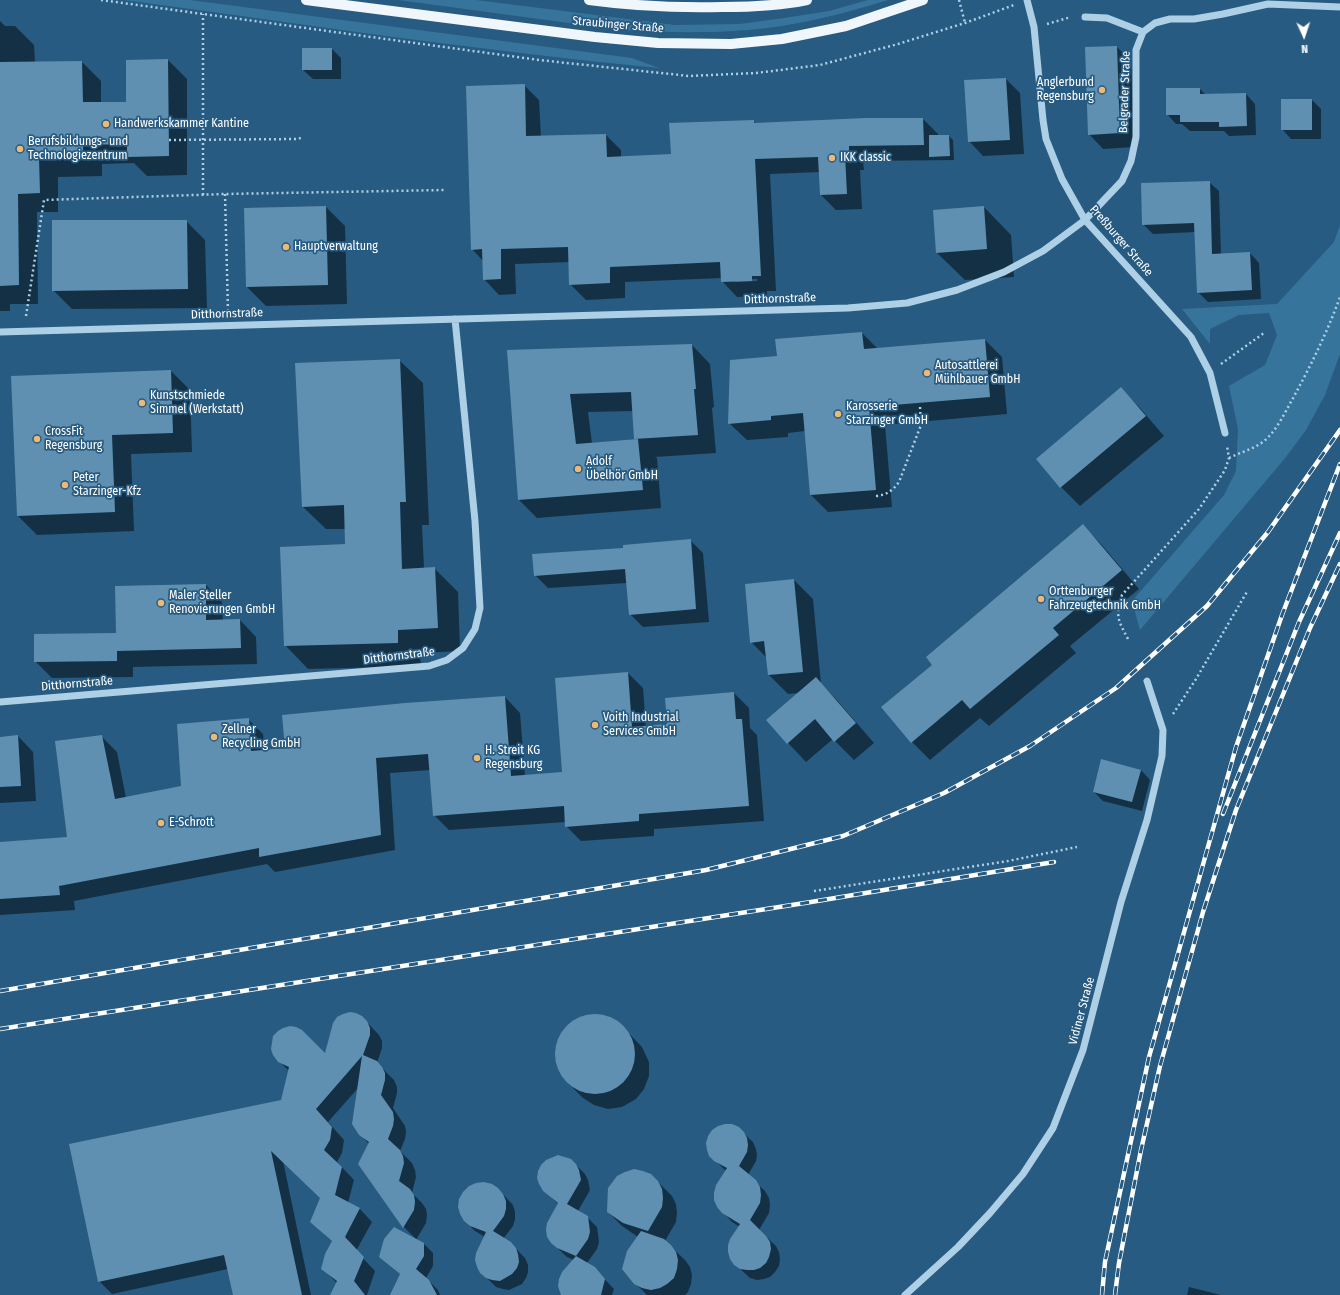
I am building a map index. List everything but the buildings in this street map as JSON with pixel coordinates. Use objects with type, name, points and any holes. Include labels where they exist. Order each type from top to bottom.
[{"type":"main road","name":"Straubinger Straße","points":[[306,0],[595,38],[658,43],[731,44],[782,39],[846,26],[923,0]]},
{"type":"main road","name":"Straubinger Straße","points":[[589,0],[645,6],[696,8],[756,7],[807,0]]},
{"type":"street","name":"Preßburger Straße","points":[[1027,0],[1034,27],[1042,120],[1046,139],[1062,179],[1085,220],[1191,337],[1210,373],[1225,433]]},
{"type":"street","points":[[1085,17],[1107,18],[1143,32],[1154,23],[1170,19],[1194,19],[1268,4],[1340,7]]},
{"type":"street","name":"Belgrader Straße","points":[[1085,220],[1122,181],[1131,161],[1136,137],[1136,50],[1143,32]]},
{"type":"street","name":"Ditthornstraße","points":[[0,332],[880,306],[907,303],[957,290],[1004,272],[1043,251],[1085,220]]},
{"type":"street","name":"Ditthornstraße","points":[[0,702],[429,666],[447,660],[463,648],[475,629],[480,608],[475,521],[455,319]]},
{"type":"street","name":"Vidiner Straße","points":[[905,1295],[958,1247],[990,1213],[1023,1174],[1053,1128],[1083,1050],[1121,902],[1147,820],[1162,756],[1163,730],[1147,681]]},
{"type":"path","points":[[959,0],[965,23]]},
{"type":"path","points":[[202,195],[203,14]]},
{"type":"path","points":[[1034,27],[1074,16],[1085,17]]},
{"type":"path","points":[[168,140],[298,140],[303,137]]},
{"type":"path","points":[[24,331],[44,200],[225,194],[444,190]]},
{"type":"path","points":[[225,194],[228,325]]},
{"type":"path","points":[[1229,458],[1260,444],[1271,434],[1279,423],[1304,377],[1332,319],[1340,297]]},
{"type":"path","points":[[1210,373],[1264,333]]},
{"type":"path","points":[[876,496],[885,495],[899,482],[921,425],[920,407]]},
{"type":"path","points":[[1128,639],[1120,624],[1117,610],[1122,595],[1199,509],[1225,470],[1229,458],[1225,433]]},
{"type":"path","points":[[1163,730],[1196,679],[1248,590]]},
{"type":"path","points":[[814,891],[1008,861],[1077,847]]},
{"type":"shaded area","points":[[124,0],[190,0],[632,58],[659,68],[525,54]]},
{"type":"shaded area","points":[[398,0],[476,0],[675,25],[740,24],[829,11],[868,0],[888,0],[809,21],[762,29],[722,32],[661,32],[621,30]]},
{"type":"shaded area","points":[[1340,225],[1340,354],[1325,395],[1306,430],[1286,457],[1140,630],[1132,601],[1224,495],[1236,471],[1238,429],[1229,386],[1265,365],[1277,335],[1269,313],[1239,315],[1210,329],[1210,344],[1182,309],[1277,304],[1334,242]]},
{"type":"railway","points":[[0,991],[706,870],[843,836],[944,793],[1030,746],[1116,688],[1207,606],[1268,532],[1340,430]]},
{"type":"railway","points":[[1102,1295],[1105,1262],[1149,1057],[1236,747],[1282,615],[1340,464]]},
{"type":"railway","points":[[1223,814],[1299,622],[1340,533]]},
{"type":"railway","points":[[1115,1295],[1119,1263],[1141,1150],[1160,1066],[1203,912],[1236,810],[1310,628],[1340,564]]},
{"type":"railway","points":[[0,1029],[811,902],[1054,862]]},
{"type":"place","name":"Anglerbund Regensburg","points":[[1102,90]]},
{"type":"place","name":"Handwerkskammer Kantine","points":[[106,124]]},
{"type":"place","name":"Berufsbildungs- und Technologiezentrum","points":[[20,149]]},
{"type":"place","name":"IKK classic","points":[[832,158]]},
{"type":"place","name":"Hauptverwaltung","points":[[286,247]]},
{"type":"place","name":"Autosattlerei Mühlbauer GmbH","points":[[927,373]]},
{"type":"place","name":"Kunstschmiede Simmel (Werkstatt)","points":[[142,403]]},
{"type":"place","name":"Karosserie Starzinger GmbH","points":[[838,414]]},
{"type":"place","name":"CrossFit Regensburg","points":[[37,439]]},
{"type":"place","name":"Adolf Übelhör GmbH","points":[[578,469]]},
{"type":"place","name":"Peter Starzinger-Kfz","points":[[65,485]]},
{"type":"place","name":"Orttenburger Fahrzeugtechnik GmbH","points":[[1041,599]]},
{"type":"place","name":"Maler Steller Renovierungen GmbH","points":[[161,603]]},
{"type":"place","name":"Voith Industrial Services GmbH","points":[[595,725]]},
{"type":"place","name":"Zellner Recycling GmbH","points":[[214,737]]},
{"type":"place","name":"H. Streit KG Regensburg","points":[[477,758]]},
{"type":"place","name":"E-Schrott","points":[[161,823]]}]
